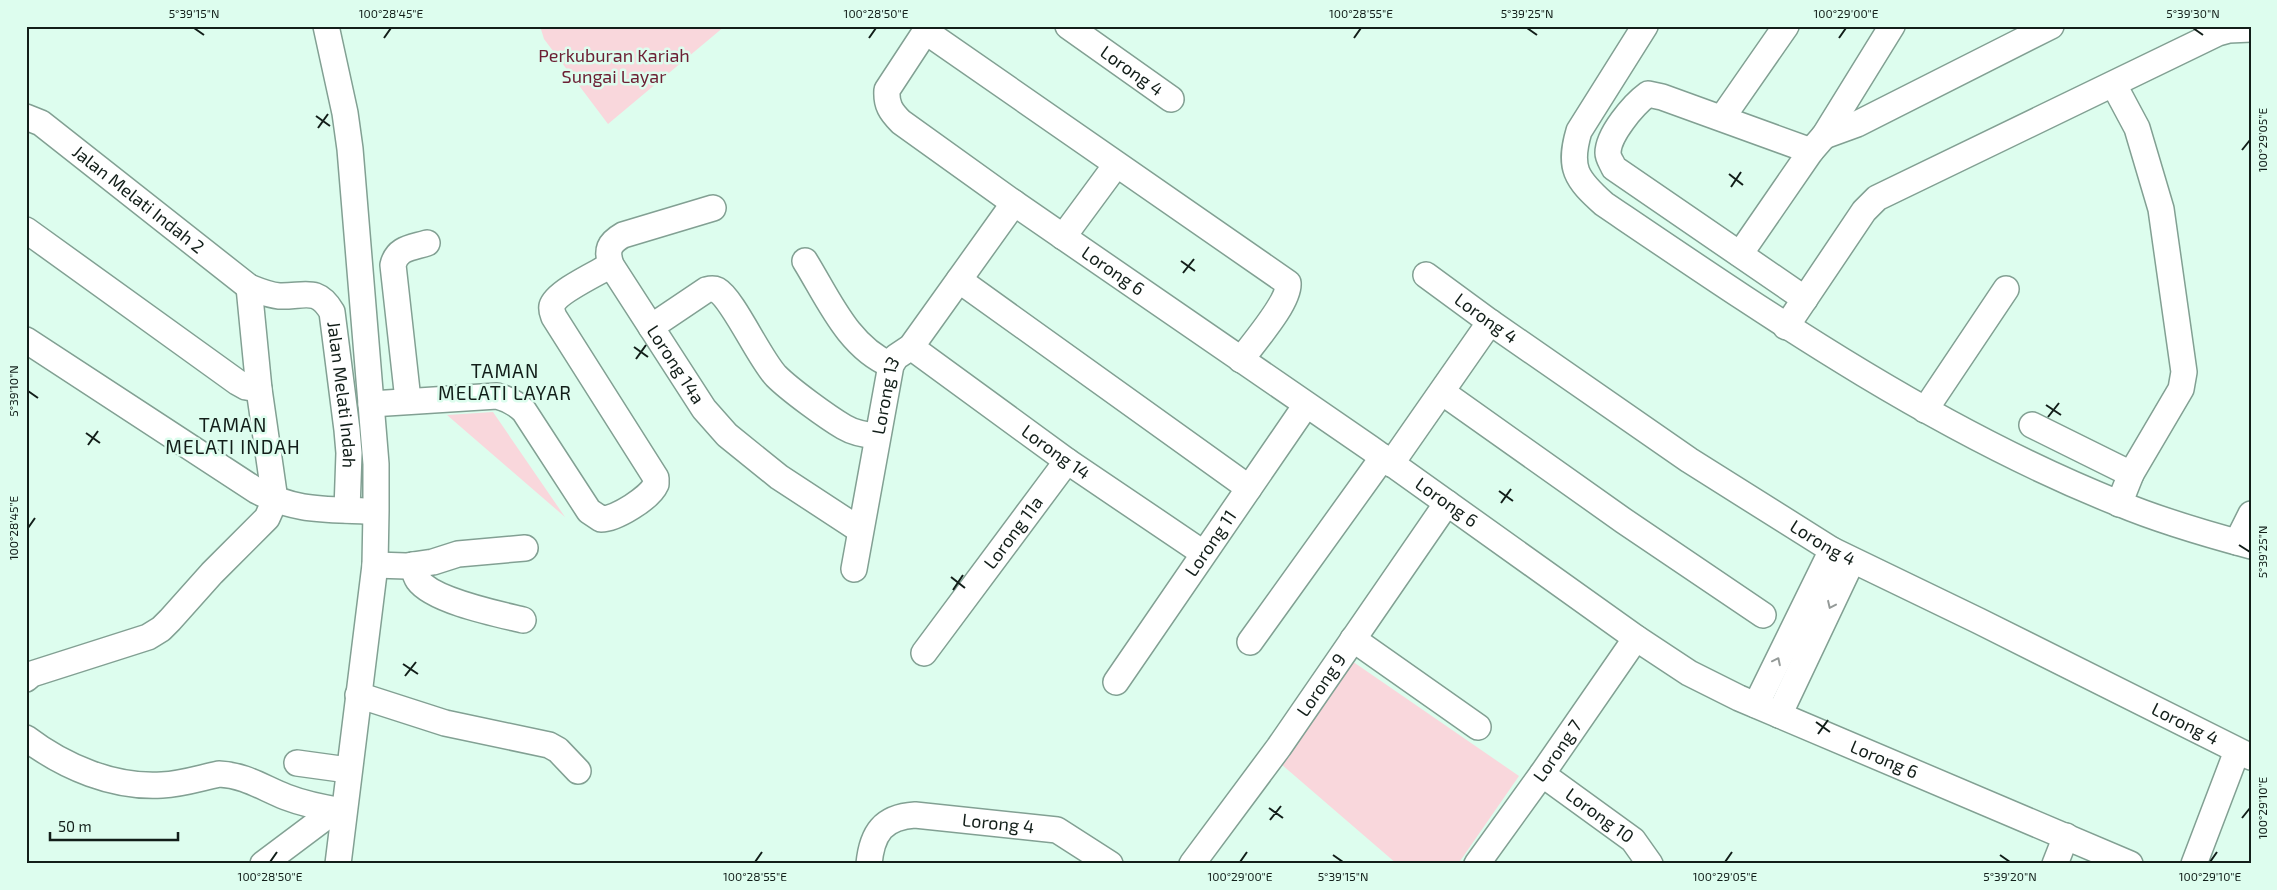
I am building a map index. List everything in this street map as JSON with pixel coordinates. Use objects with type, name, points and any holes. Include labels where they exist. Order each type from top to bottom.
[{"type":"street","points":[[326,26],[340,88],[350,149],[371,404],[376,511],[375,565],[348,770],[339,811],[338,864]]},
{"type":"street","name":"Lorong 4","points":[[1068,26],[1171,99]]},
{"type":"street","points":[[1645,26],[1579,131],[1574,150],[1575,169],[1584,186],[1604,204],[1786,327],[1925,410],[2062,480],[2120,504],[2244,544],[2251,514]]},
{"type":"street","points":[[1722,118],[1786,26]]},
{"type":"street","points":[[1740,254],[1818,143],[1892,26]]},
{"type":"street","points":[[1805,299],[1614,168],[1608,156],[1609,143],[1635,103],[1648,94],[1662,96],[1722,118],[1818,143],[2051,26]]},
{"type":"street","points":[[927,29],[1116,165],[1288,283],[1288,290],[1278,309],[1241,360]]},
{"type":"street","name":"Lorong 6","points":[[927,29],[887,90],[886,100],[890,112],[901,122],[1014,203],[1447,503],[1636,638],[1689,673],[1756,705],[2130,864]]},
{"type":"street","points":[[1786,327],[1864,211],[1876,198],[2114,85],[2218,33],[2229,30],[2251,29]]},
{"type":"street","points":[[2114,85],[2136,128],[2161,209],[2184,372],[2181,389],[2130,474],[2120,504]]},
{"type":"street","name":"Jalan Melati Indah 2","points":[[26,117],[41,123],[249,287]]},
{"type":"street","points":[[1063,237],[1116,165]]},
{"type":"street","name":"Lorong 13","points":[[854,569],[890,365],[896,357],[911,347],[1014,203]]},
{"type":"street","points":[[371,404],[408,400],[497,396],[517,404],[524,411],[589,511],[601,519],[615,517],[650,494],[656,484],[653,473],[554,317],[551,309],[552,304],[563,294],[611,266],[607,252],[612,241],[623,235],[713,208]]},
{"type":"street","points":[[26,230],[237,382],[246,387],[259,389]]},
{"type":"street","points":[[408,400],[393,265],[394,258],[400,251],[427,243]]},
{"type":"street","points":[[805,261],[852,337],[879,360],[890,365]]},
{"type":"street","name":"Lorong 14a","points":[[611,266],[704,409],[727,435],[779,477],[860,530]]},
{"type":"street","name":"Lorong 4","points":[[1426,275],[1688,460],[1842,555],[1979,621],[2244,754]]},
{"type":"street","points":[[959,280],[1249,488]]},
{"type":"street","points":[[26,678],[32,674],[148,637],[161,629],[212,572],[267,518],[275,500],[259,389],[249,287]]},
{"type":"street","name":"Jalan Melati Indah","points":[[249,287],[263,293],[280,296],[316,296],[323,299],[332,312],[348,438],[347,510]]},
{"type":"street","points":[[651,327],[706,290],[713,289],[718,291],[727,300],[766,363],[778,377],[844,428],[860,434],[877,436]]},
{"type":"street","points":[[1925,410],[2006,289]]},
{"type":"street","points":[[1250,642],[1387,461],[1442,392],[1490,322]]},
{"type":"street","points":[[26,340],[248,486],[275,500],[303,508],[376,511]]},
{"type":"street","name":"Lorong 14","points":[[911,347],[1067,461],[1203,554]]},
{"type":"street","points":[[1442,392],[1624,521],[1763,615]]},
{"type":"street","name":"Lorong 11","points":[[1116,682],[1306,405]]},
{"type":"street","points":[[2032,425],[2130,474]]},
{"type":"street","name":"Lorong 11a","points":[[924,653],[1067,461]]},
{"type":"street","name":"Lorong 9","points":[[1192,864],[1256,778],[1447,503]]},
{"type":"street","points":[[375,565],[413,565],[458,554],[526,548]]},
{"type":"street","points":[[1756,705],[1842,555]]},
{"type":"street","points":[[1779,715],[1842,555]]},
{"type":"street","points":[[413,565],[416,578],[430,590],[478,609],[524,620]]},
{"type":"street","name":"Lorong 7","points":[[1476,864],[1542,774],[1636,638]]},
{"type":"street","points":[[1353,640],[1478,727]]},
{"type":"street","points":[[358,695],[445,723],[548,745],[558,750],[578,771]]},
{"type":"street","points":[[26,738],[67,764],[108,780],[138,785],[162,785],[228,774],[254,781],[287,797],[339,811]]},
{"type":"street","points":[[2194,864],[2244,754]]},
{"type":"street","points":[[297,763],[348,770]]},
{"type":"street","name":"Lorong 10","points":[[1542,774],[1633,840],[1650,864]]},
{"type":"street","points":[[263,864],[339,811]]},
{"type":"street","name":"Lorong 4","points":[[869,864],[872,846],[880,830],[898,816],[915,815],[1050,828],[1065,834],[1110,864]]},
{"type":"street","points":[[2055,864],[2066,836]]},
{"type":"green space","name":"Perkuburan Kariah Sungai Layar","points":[[540,26],[725,26],[608,124],[544,39]]},
{"type":"green space","points":[[493,412],[565,517],[447,415]]},
{"type":"green space","points":[[1349,659],[1519,776],[1458,864],[1397,864],[1281,764]]},
{"type":"district","name":"TAMAN MELATI LAYAR","points":[[505,382]]},
{"type":"district","name":"TAMAN MELATI INDAH","points":[[233,436]]}]
